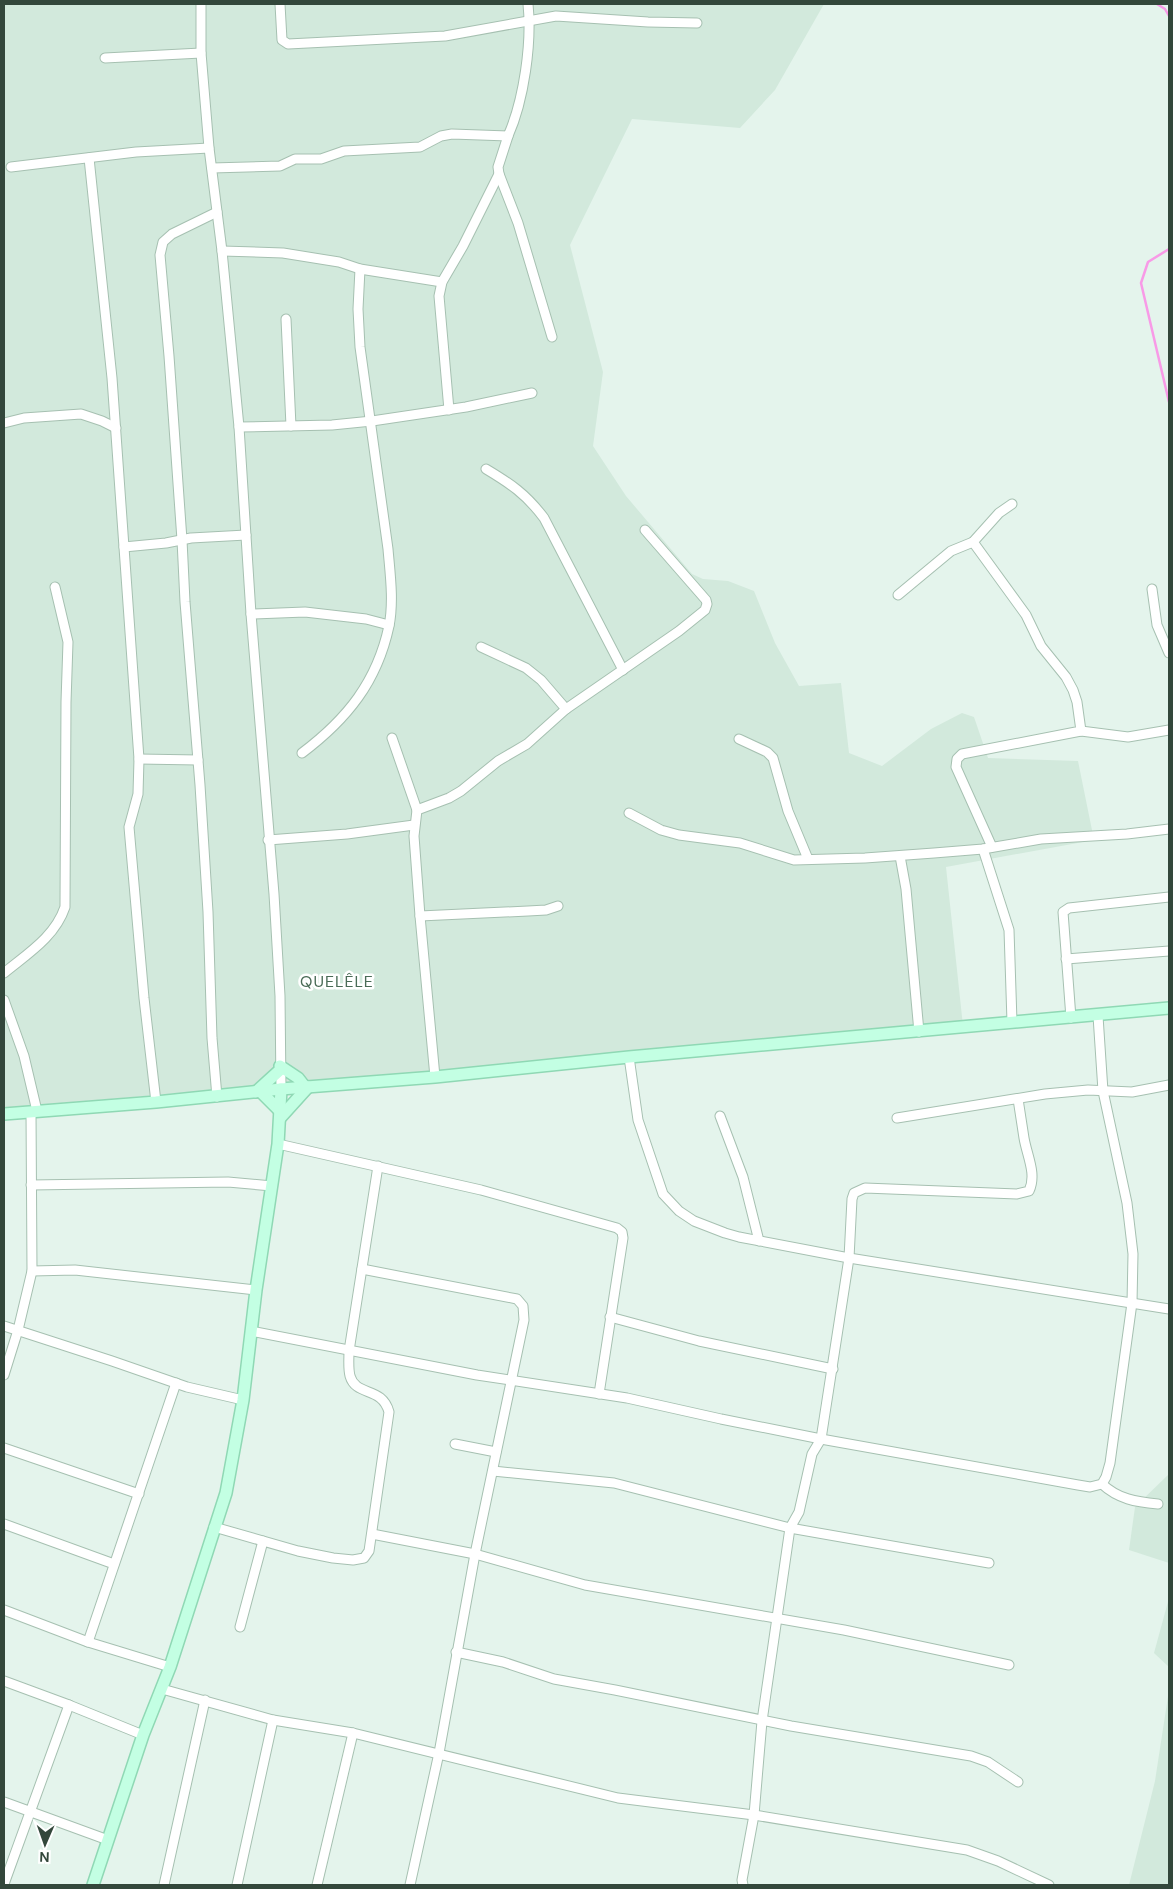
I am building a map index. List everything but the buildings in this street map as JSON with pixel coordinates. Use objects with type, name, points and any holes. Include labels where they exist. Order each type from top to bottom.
[{"type":"main road","points":[[4,1114],[217,1097],[281,1089],[435,1077],[629,1057],[1012,1022],[1098,1016],[1169,1008]]},
{"type":"main road","points":[[259,1092],[280,1068],[298,1078],[307,1087]]},
{"type":"main road","points":[[280,1114],[307,1087]]},
{"type":"main road","points":[[93,1885],[143,1735],[170,1667],[226,1493],[243,1400],[256,1290],[278,1144],[281,1089]]},
{"type":"main road","points":[[259,1092],[280,1114]]},
{"type":"street","points":[[201,4],[201,54],[209,148],[218,212],[239,427],[251,614],[268,840],[274,894],[281,1089]]},
{"type":"street","points":[[280,4],[282,40],[288,44],[445,36],[546,17],[571,16],[648,22],[697,22]]},
{"type":"street","points":[[528,4],[530,20],[520,106],[498,167],[518,223],[552,337]]},
{"type":"street","points":[[105,58],[201,54]]},
{"type":"street","points":[[212,168],[280,166],[295,159],[321,158],[344,151],[420,147],[441,136],[452,134],[508,136]]},
{"type":"street","points":[[11,167],[136,152],[209,148]]},
{"type":"street","points":[[89,158],[116,428],[139,759],[138,794],[129,827],[144,998],[156,1102]]},
{"type":"street","points":[[449,410],[439,296],[442,282],[463,246],[499,174]]},
{"type":"street","points":[[217,1097],[212,1038],[208,912],[198,760],[160,255],[163,242],[172,234],[218,212]]},
{"type":"street","points":[[222,251],[283,253],[339,262],[360,269],[442,282]]},
{"type":"street","points":[[302,753],[342,718],[360,695],[372,677],[389,625],[391,580],[389,558],[372,421],[360,347],[358,309],[360,269]]},
{"type":"street","points":[[286,319],[291,426]]},
{"type":"street","points":[[239,427],[372,421],[449,410],[532,393]]},
{"type":"street","points":[[4,423],[31,417],[81,414],[116,428]]},
{"type":"street","points":[[486,469],[514,485],[533,503],[544,518],[623,670]]},
{"type":"street","points":[[898,595],[952,551],[973,542],[999,513],[1012,504]]},
{"type":"street","points":[[417,810],[449,798],[461,791],[498,761],[527,744],[566,709],[679,631],[707,608],[706,600],[645,530]]},
{"type":"street","points":[[124,547],[246,535]]},
{"type":"street","points":[[973,542],[1026,615],[1041,646],[1066,677],[1077,702],[1081,731]]},
{"type":"street","points":[[4,974],[46,939],[55,927],[65,907],[68,642],[55,587]]},
{"type":"street","points":[[1152,589],[1157,624],[1169,653]]},
{"type":"street","points":[[251,614],[305,612],[346,616],[389,625]]},
{"type":"street","points":[[481,647],[526,668],[541,680],[566,709]]},
{"type":"street","points":[[1012,1022],[1009,930],[988,848],[956,767],[957,759],[962,754],[1081,731],[1128,736],[1169,730]]},
{"type":"street","points":[[392,738],[417,810],[414,825],[420,916],[435,1077]]},
{"type":"street","points":[[739,739],[767,752],[773,758],[788,811],[808,860]]},
{"type":"street","points":[[139,759],[198,760]]},
{"type":"street","points":[[629,813],[661,830],[679,835],[740,843],[782,857],[808,860],[900,856],[988,848],[1041,839],[1100,836],[1169,829]]},
{"type":"street","points":[[268,840],[347,834],[414,825]]},
{"type":"street","points":[[900,856],[908,907],[919,1032]]},
{"type":"street","points":[[1071,1018],[1063,912],[1066,909],[1169,897]]},
{"type":"street","points":[[420,916],[528,911],[558,906]]},
{"type":"street","points":[[1066,958],[1169,951]]},
{"type":"street","points":[[4,1000],[24,1056],[34,1111],[31,1185],[32,1271],[18,1330],[4,1374]]},
{"type":"street","points":[[251,1331],[477,1376],[626,1398],[821,1439],[1078,1486],[1090,1487],[1102,1484],[1110,1463],[1132,1303],[1133,1254],[1131,1230],[1103,1091],[1098,1016]]},
{"type":"street","points":[[629,1057],[638,1120],[659,1185],[667,1200],[679,1211],[700,1224],[725,1233],[759,1241],[849,1258],[1169,1309]]},
{"type":"street","points":[[896,1118],[949,1108],[1070,1091],[1132,1092],[1169,1085]]},
{"type":"street","points":[[743,1885],[742,1880],[754,1815],[762,1721],[790,1528],[799,1512],[812,1454],[821,1439],[849,1258],[854,1193],[865,1188],[1018,1194],[1029,1191],[1032,1184],[1032,1171],[1024,1139],[1018,1099]]},
{"type":"street","points":[[720,1116],[744,1177],[759,1241]]},
{"type":"street","points":[[278,1144],[481,1190],[617,1228],[622,1232],[623,1238],[600,1394]]},
{"type":"street","points":[[214,1528],[298,1551],[354,1560],[364,1558],[369,1551],[389,1412],[386,1402],[379,1396],[364,1391],[353,1383],[350,1374],[349,1351],[378,1166]]},
{"type":"street","points":[[31,1185],[228,1182],[272,1186]]},
{"type":"street","points":[[362,1269],[517,1299],[522,1306],[524,1320],[475,1554],[439,1753],[410,1885]]},
{"type":"street","points":[[32,1271],[76,1270],[256,1290]]},
{"type":"street","points":[[610,1317],[699,1341],[833,1369]]},
{"type":"street","points":[[4,1326],[176,1383],[243,1400]]},
{"type":"street","points":[[88,1642],[176,1383]]},
{"type":"street","points":[[455,1444],[496,1452]]},
{"type":"street","points":[[4,1448],[139,1494]]},
{"type":"street","points":[[492,1471],[614,1483],[790,1528],[989,1563]]},
{"type":"street","points":[[1102,1484],[1111,1493],[1123,1498],[1158,1504]]},
{"type":"street","points":[[4,1524],[114,1564]]},
{"type":"street","points":[[372,1534],[475,1554],[585,1585],[885,1638],[1009,1665]]},
{"type":"street","points":[[240,1627],[263,1541]]},
{"type":"street","points":[[4,1610],[88,1642],[170,1667]]},
{"type":"street","points":[[456,1652],[503,1662],[554,1679],[762,1721],[971,1756],[988,1762],[1018,1782]]},
{"type":"street","points":[[4,1681],[143,1735]]},
{"type":"street","points":[[162,1689],[274,1720],[353,1733],[618,1798],[754,1815],[966,1850],[998,1861],[1048,1885]]},
{"type":"street","points":[[164,1885],[205,1700]]},
{"type":"street","points":[[4,1884],[69,1705]]},
{"type":"street","points":[[237,1885],[274,1720]]},
{"type":"street","points":[[317,1885],[353,1733]]},
{"type":"street","points":[[4,1802],[108,1840]]},
{"type":"shaded area","points":[[4,4],[824,4],[775,90],[740,128],[632,119],[570,245],[603,372],[593,446],[626,496],[692,574],[703,579],[728,581],[754,591],[775,643],[799,686],[841,683],[849,753],[882,766],[931,729],[962,713],[974,717],[988,758],[1078,761],[1094,840],[946,867],[963,1026],[4,1108]]},
{"type":"shaded area","points":[[1169,1474],[1169,1563],[1129,1550],[1135,1507]]},
{"type":"shaded area","points":[[1169,1598],[1169,1667],[1154,1653]]},
{"type":"shaded area","points":[[1169,1690],[1169,1885],[1129,1885],[1155,1781]]},
{"type":"waterway","points":[[1157,4],[1165,9],[1169,16]]},
{"type":"waterway","points":[[1169,249],[1148,262],[1141,283],[1169,402]]},
{"type":"district","name":"QUELÊLE","points":[[337,981]]}]
